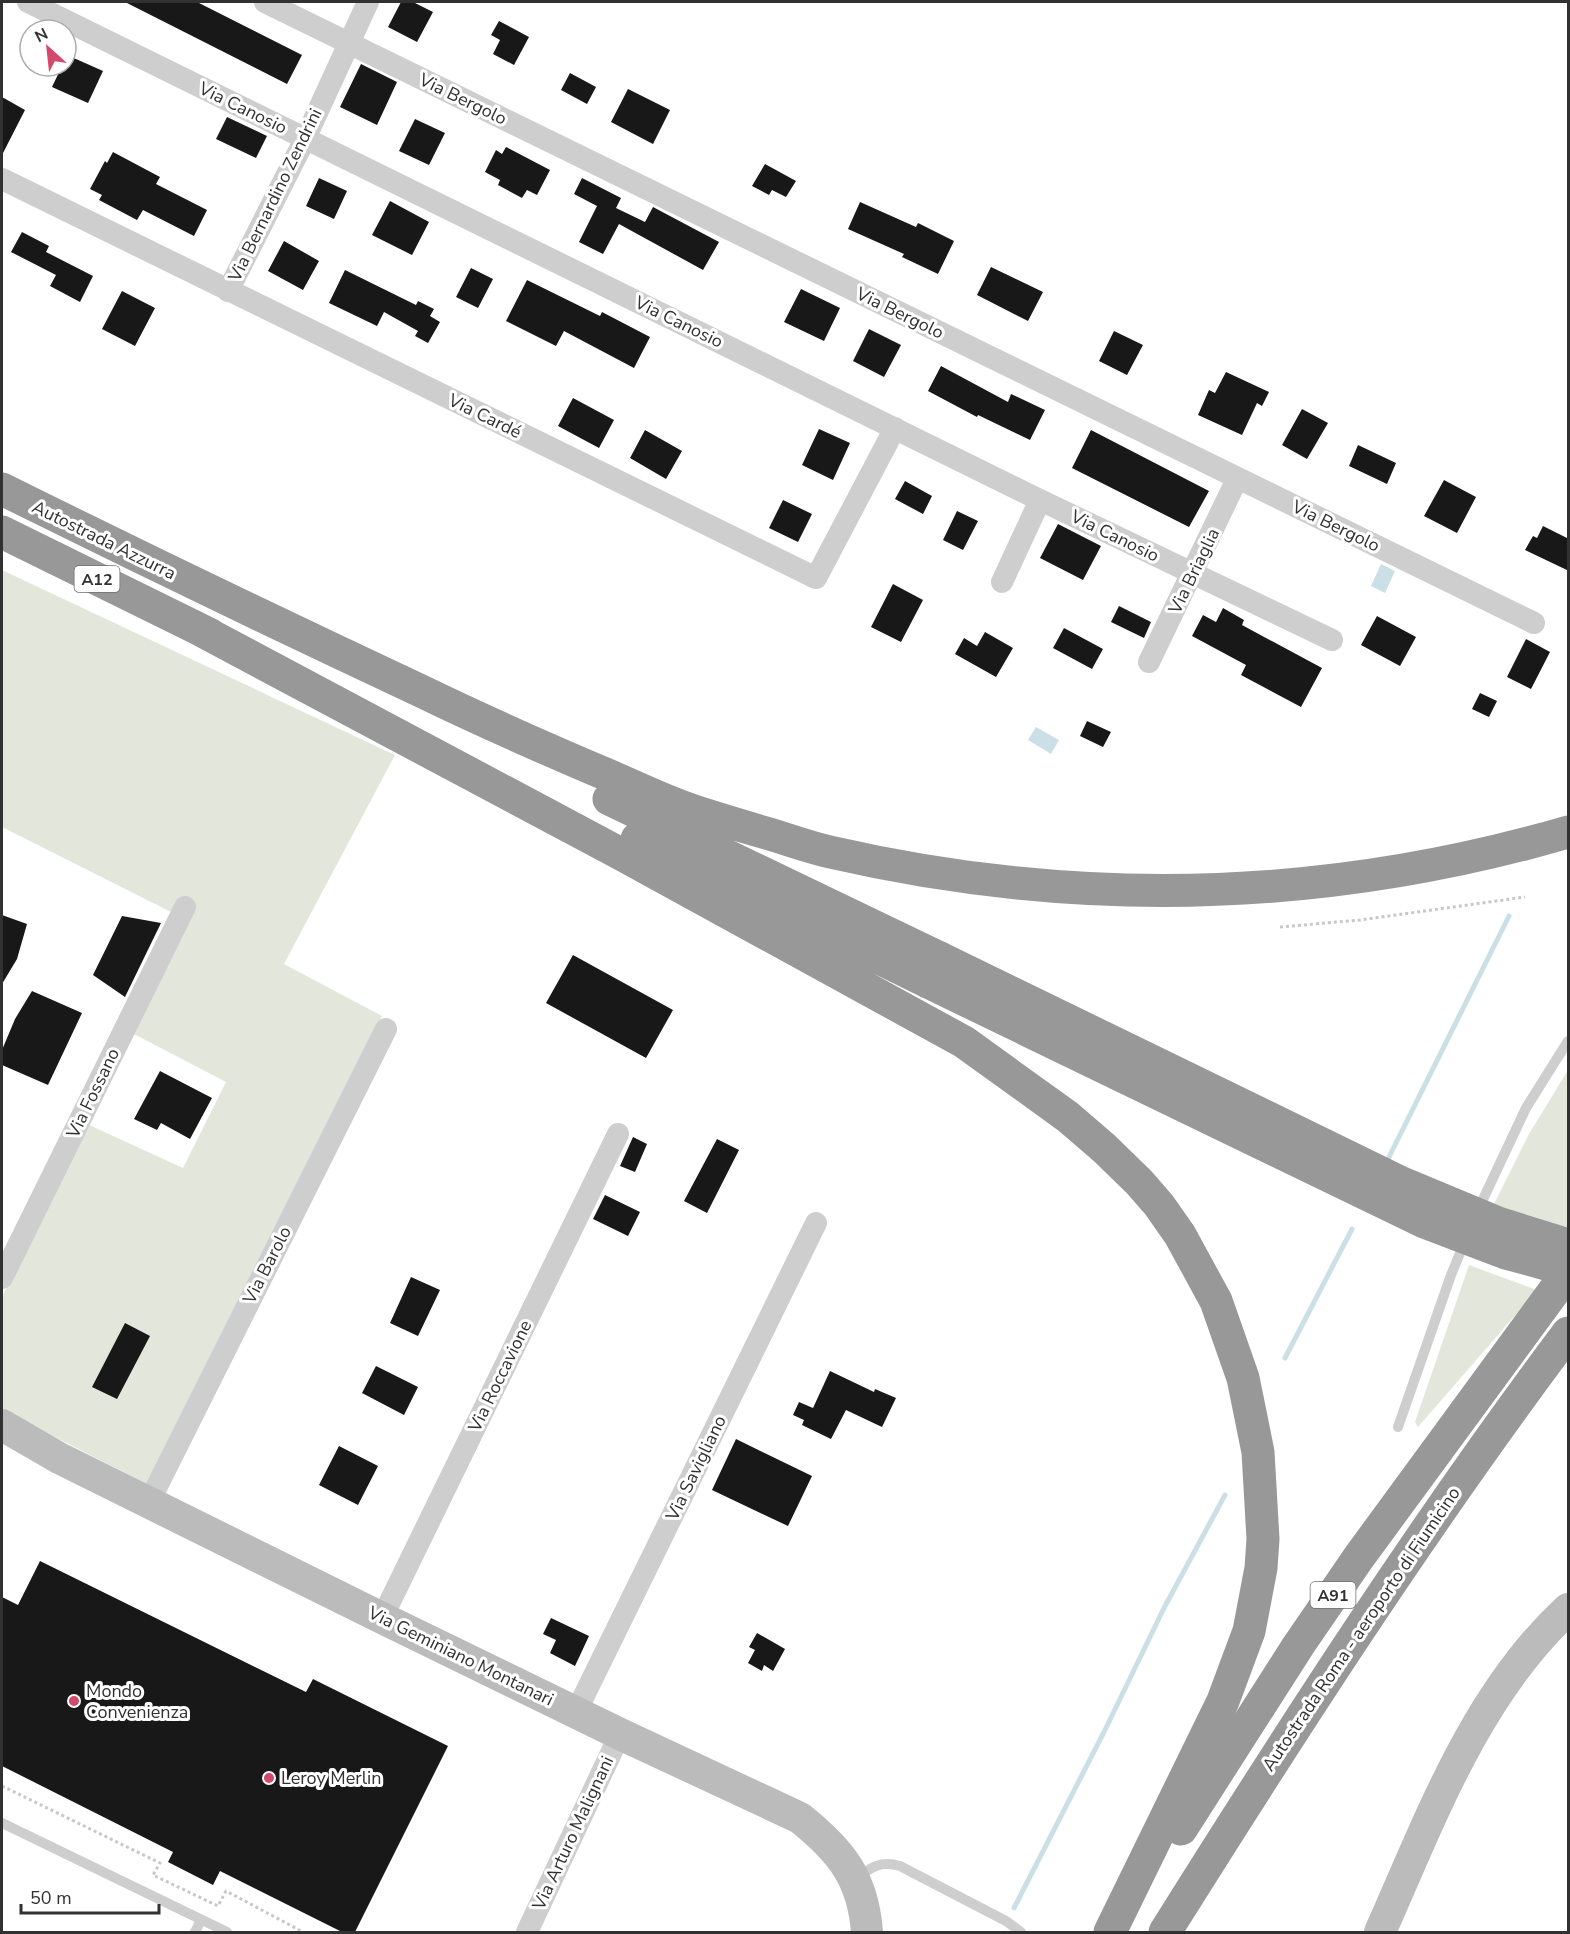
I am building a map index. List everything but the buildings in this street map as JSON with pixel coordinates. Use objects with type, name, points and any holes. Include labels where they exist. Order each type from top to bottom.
[{"type":"highway","name":"Autostrada Azzurra","points":[[2,489],[206,590]]},
{"type":"highway","name":"A12","points":[[2,532],[193,626]]},
{"type":"highway","points":[[206,590],[522,739],[692,811],[828,851],[948,874],[1046,886],[1134,891],[1271,888],[1428,867],[1569,832]]},
{"type":"highway","points":[[206,590],[474,733],[1422,1221],[1506,1253],[1569,1271]]},
{"type":"highway","points":[[193,626],[934,970],[1402,1183],[1498,1223],[1569,1245]]},
{"type":"highway","points":[[193,626],[621,854],[964,1042],[1068,1117],[1104,1148],[1160,1205],[1180,1235],[1216,1301],[1245,1387],[1258,1452],[1263,1539],[1261,1568],[1249,1631],[1231,1683],[1210,1731],[1110,1932]]},
{"type":"highway","name":"A91","points":[[1118,1932],[1318,1616],[1444,1439],[1569,1271]]},
{"type":"highway","name":"Autostrada Roma - aeroporto di Fiumicino","points":[[1165,1932],[1349,1643],[1452,1494],[1569,1333]]},
{"type":"street","name":"Via Canosio","points":[[28,2],[1040,500],[1332,640]]},
{"type":"street","name":"Via Bergolo","points":[[265,2],[1534,623]]},
{"type":"street","name":"Via Bernardino Zendrini","points":[[228,291],[305,139],[368,2]]},
{"type":"street","name":"Via Cardé","points":[[2,179],[816,578],[895,428]]},
{"type":"street","name":"Via Briaglia","points":[[1149,663],[1238,479]]},
{"type":"street","points":[[1002,582],[1040,500]]},
{"type":"street","name":"Via Fossano","points":[[2,1278],[185,907]]},
{"type":"street","name":"Via Barolo","points":[[148,1502],[386,1029]]},
{"type":"street","name":"Via Roccavione","points":[[382,1618],[618,1134]]},
{"type":"street","name":"Via Savigliano","points":[[576,1713],[816,1223]]},
{"type":"street","name":"Via Geminiano Montanari","points":[[2,1425],[59,1458],[382,1618],[576,1713],[800,1818],[824,1837],[856,1881],[865,1908],[867,1932]]},
{"type":"street","points":[[1380,1932],[1437,1806],[1476,1728],[1516,1666],[1569,1610]]},
{"type":"street","name":"Via Arturo Malignani","points":[[527,1932],[620,1734]]},
{"type":"lane","points":[[1398,1427],[1451,1275],[1490,1181],[1526,1108],[1569,1041]]},
{"type":"lane","points":[[2,1823],[227,1932]]},
{"type":"lane","points":[[856,1881],[876,1865],[889,1863],[900,1866],[1021,1932]]},
{"type":"lane","points":[[195,1932],[201,1920]]},
{"type":"path","points":[[1280,927],[1360,920],[1525,897]]},
{"type":"path","points":[[2,1786],[160,1863],[153,1875],[218,1906],[226,1891],[303,1932]]},
{"type":"shaded area","points":[[1381,564],[1395,571],[1385,593],[1371,586]]},
{"type":"shaded area","points":[[2,570],[395,755],[284,964],[382,1016],[151,1486],[2,1410],[2,1297],[87,1124],[183,1168],[226,1082],[132,1033],[185,919],[2,827]]},
{"type":"shaded area","points":[[1036,727],[1059,740],[1051,754],[1028,740]]},
{"type":"shaded area","points":[[1568,1070],[1568,1233],[1491,1210],[1529,1134]]},
{"type":"shaded area","points":[[1469,1265],[1537,1290],[1418,1427],[1415,1422]]},
{"type":"waterway","points":[[1388,1159],[1509,916]]},
{"type":"waterway","points":[[1285,1358],[1352,1229]]},
{"type":"waterway","points":[[1014,1908],[1164,1608],[1225,1495]]},
{"type":"place","name":"Mondo Convenienza","points":[[74,1701]]},
{"type":"place","name":"Leroy Merlin","points":[[269,1778]]}]
